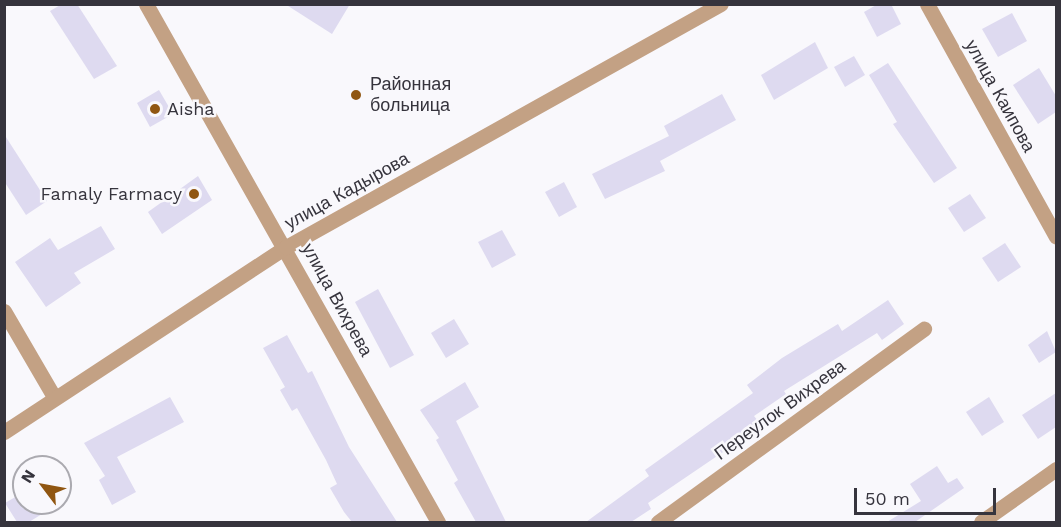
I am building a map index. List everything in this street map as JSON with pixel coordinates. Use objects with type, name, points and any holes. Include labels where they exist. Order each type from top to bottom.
[{"type":"street","name":"улица Вихрева","points":[[146,4],[286,247],[438,522]]},
{"type":"street","name":"улица Кадырова","points":[[4,432],[54,397],[286,247],[721,4]]},
{"type":"street","name":"улица Каипова","points":[[927,4],[1056,237]]},
{"type":"street","points":[[4,311],[54,397]]},
{"type":"street","name":"Переулок Вихрева","points":[[658,522],[924,329]]},
{"type":"street","points":[[981,522],[1056,469]]},
{"type":"building","points":[[62,4],[77,4],[117,66],[94,79],[50,11]]},
{"type":"building","points":[[285,4],[350,4],[332,34]]},
{"type":"building","points":[[878,4],[891,4],[901,24],[877,37],[864,12]]},
{"type":"building","points":[[1012,13],[1027,41],[998,57],[982,29]]},
{"type":"building","points":[[815,42],[828,68],[774,100],[761,75]]},
{"type":"building","points":[[854,56],[865,75],[845,87],[834,67]]},
{"type":"building","points":[[888,63],[957,168],[934,183],[893,124],[897,122],[869,75]]},
{"type":"building","points":[[1039,68],[1056,96],[1056,112],[1038,124],[1013,85]]},
{"type":"building","name":"Aisha","points":[[159,90],[173,114],[150,127],[137,103]]},
{"type":"building","points":[[722,94],[736,120],[660,161],[665,171],[605,199],[592,174],[669,136],[664,126]]},
{"type":"building","points":[[4,134],[47,201],[26,215],[4,181]]},
{"type":"building","points":[[198,176],[212,200],[162,234],[148,212]]},
{"type":"building","points":[[564,182],[577,207],[559,217],[545,192]]},
{"type":"building","points":[[970,194],[986,218],[964,232],[948,208]]},
{"type":"building","points":[[101,226],[115,249],[74,273],[81,283],[46,307],[15,262],[50,238],[58,250]]},
{"type":"building","points":[[502,230],[516,255],[492,268],[478,242]]},
{"type":"building","points":[[1005,243],[1021,267],[998,282],[982,258]]},
{"type":"building","points":[[378,289],[414,355],[390,368],[355,302]]},
{"type":"building","points":[[888,300],[904,324],[882,340],[877,333],[784,391],[786,394],[754,416],[758,421],[726,445],[729,448],[648,503],[651,509],[631,522],[586,522],[649,476],[645,470],[753,393],[747,385],[782,358],[838,324],[842,331]]},
{"type":"building","points":[[454,319],[469,344],[446,358],[431,333]]},
{"type":"building","points":[[1047,331],[1056,352],[1039,363],[1028,345]]},
{"type":"building","points":[[287,335],[308,373],[312,371],[349,447],[397,522],[352,522],[344,512],[330,488],[337,484],[326,460],[297,408],[292,411],[280,390],[285,387],[263,348]]},
{"type":"building","points":[[465,382],[479,407],[456,421],[506,522],[476,522],[454,483],[458,480],[436,440],[439,438],[420,410]]},
{"type":"building","points":[[1056,393],[1056,427],[1038,439],[1022,415]]},
{"type":"building","points":[[170,397],[184,422],[117,457],[136,492],[112,505],[99,480],[105,476],[84,443]]},
{"type":"building","points":[[989,397],[1004,422],[982,436],[966,412]]},
{"type":"building","points":[[937,466],[948,483],[957,478],[964,488],[915,522],[887,522],[921,501],[910,484]]},
{"type":"building","points":[[12,499],[12,514],[5,503]]},
{"type":"building","points":[[13,515],[40,515],[29,522],[17,522]]},
{"type":"place","name":"Районная больница","points":[[356,95]]},
{"type":"place","name":"Aisha","points":[[155,109]]},
{"type":"place","name":"Famaly Farmacy","points":[[194,194]]}]
